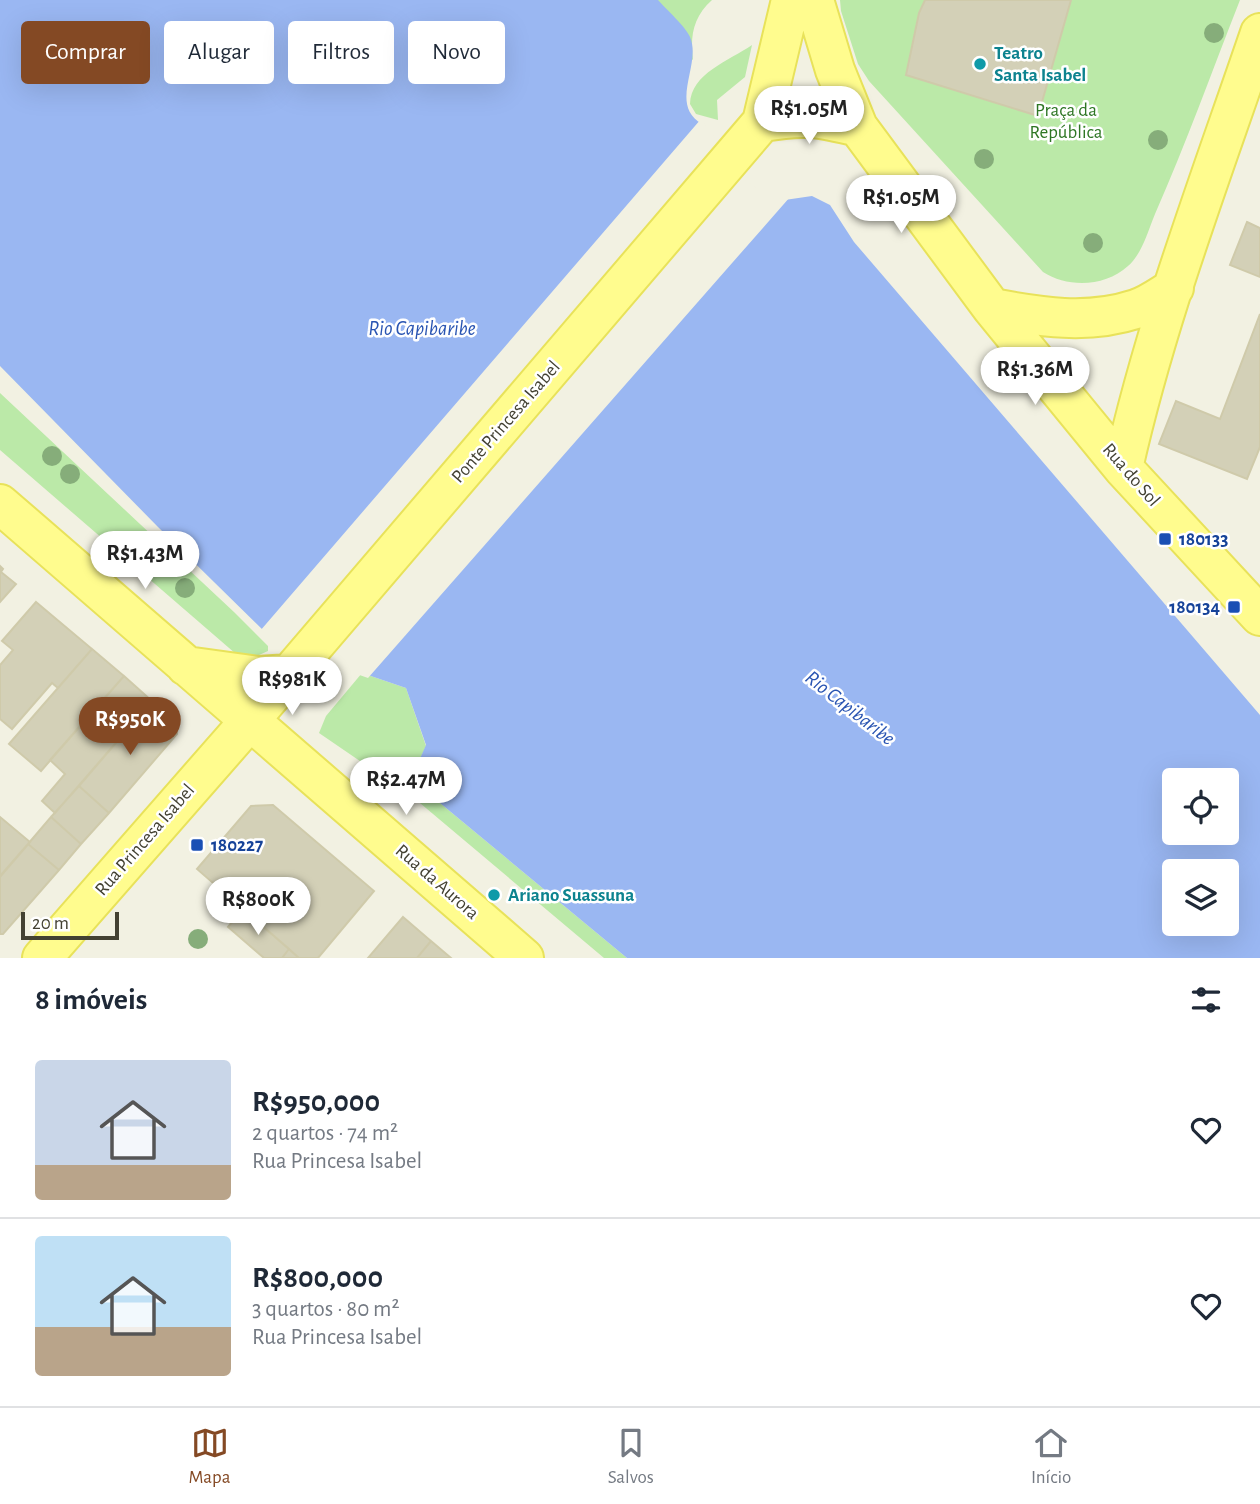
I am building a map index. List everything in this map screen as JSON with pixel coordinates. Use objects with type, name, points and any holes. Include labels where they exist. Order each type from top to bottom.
[{"type":"main road","points":[[758,128],[791,0]]},
{"type":"main road","name":"Rua do Sol","points":[[814,0],[835,70],[858,127],[992,308],[1123,468],[1260,616]]},
{"type":"main road","points":[[1123,468],[1136,413],[1174,288],[1260,33]]},
{"type":"main road","points":[[758,128],[793,117],[818,117],[858,127]]},
{"type":"main road","name":"Ponte Princesa Isabel","points":[[249,721],[758,128]]},
{"type":"main road","points":[[992,308],[1054,319],[1098,318],[1139,309],[1174,288]]},
{"type":"main road","name":"Rua da Aurora","points":[[0,504],[524,958]]},
{"type":"main road","points":[[186,666],[258,676],[297,665]]},
{"type":"main road","name":"Rua Princesa Isabel","points":[[42,958],[249,721]]},
{"type":"green space","points":[[613,0],[712,0],[694,27],[693,60]]},
{"type":"green space","name":"Praça da República","points":[[840,0],[1240,0],[1141,249],[1133,261],[1119,273],[1098,281],[1075,283],[1043,272],[869,81],[858,64]]},
{"type":"green space","points":[[752,45],[745,77],[717,100],[718,120],[696,114],[690,104],[697,84],[713,69]]},
{"type":"green space","points":[[0,393],[234,612],[268,646],[268,651],[250,659],[236,654],[0,450]]},
{"type":"green space","points":[[362,673],[406,688],[426,746],[411,779],[627,958],[604,958],[414,798],[319,733],[326,716]]},
{"type":"water","name":"Rio Capibaribe","points":[[0,0],[658,0],[690,37],[693,48],[686,95],[687,106],[743,183],[771,202],[812,196],[830,205],[854,242],[1260,715],[1260,958],[627,958],[411,779],[426,745],[406,688],[362,673],[264,631],[0,366]]},
{"type":"pier","points":[[701,119],[746,181],[772,199],[790,197],[368,678],[274,645],[260,631]]},
{"type":"building","name":"Teatro Santa Isabel","points":[[925,0],[1071,0],[1038,116],[906,75],[919,13]]},
{"type":"building","points":[[1247,222],[1260,228],[1260,277],[1230,265]]},
{"type":"building","points":[[1260,314],[1260,447],[1247,479],[1159,444],[1176,401],[1220,419]]},
{"type":"building","points":[[0,566],[3,569],[1,572],[16,584],[0,602]]},
{"type":"building","points":[[36,602],[92,649],[58,688],[52,683],[12,729],[0,719],[0,665],[13,650],[2,641]]},
{"type":"building","points":[[92,649],[124,676],[41,771],[9,744]]},
{"type":"building","points":[[124,676],[152,701],[55,813],[42,801],[65,774],[50,760]]},
{"type":"building","points":[[152,701],[176,720],[177,734],[109,813],[79,786]]},
{"type":"building","points":[[79,786],[109,813],[81,844],[51,817]]},
{"type":"building","points":[[273,805],[374,891],[318,958],[299,958],[197,869],[251,806]]},
{"type":"building","points":[[0,817],[30,842],[0,877]]},
{"type":"building","points":[[51,817],[81,844],[59,870],[28,844]]},
{"type":"building","points":[[28,844],[59,870],[3,934],[0,934],[0,876]]},
{"type":"building","points":[[243,909],[289,949],[282,958],[264,958],[228,927]]},
{"type":"building","points":[[403,917],[431,941],[417,958],[368,958]]},
{"type":"building","points":[[431,941],[451,958],[417,958]]},
{"type":"building","points":[[289,949],[299,958],[282,958]]},
{"type":"place","name":"Teatro Santa Isabel","points":[[980,64]]},
{"type":"place","name":"180133","points":[[1165,539]]},
{"type":"place","name":"180134","points":[[1234,607]]},
{"type":"place","name":"180227","points":[[197,845]]},
{"type":"place","name":"Ariano Suassuna","points":[[494,895]]}]
